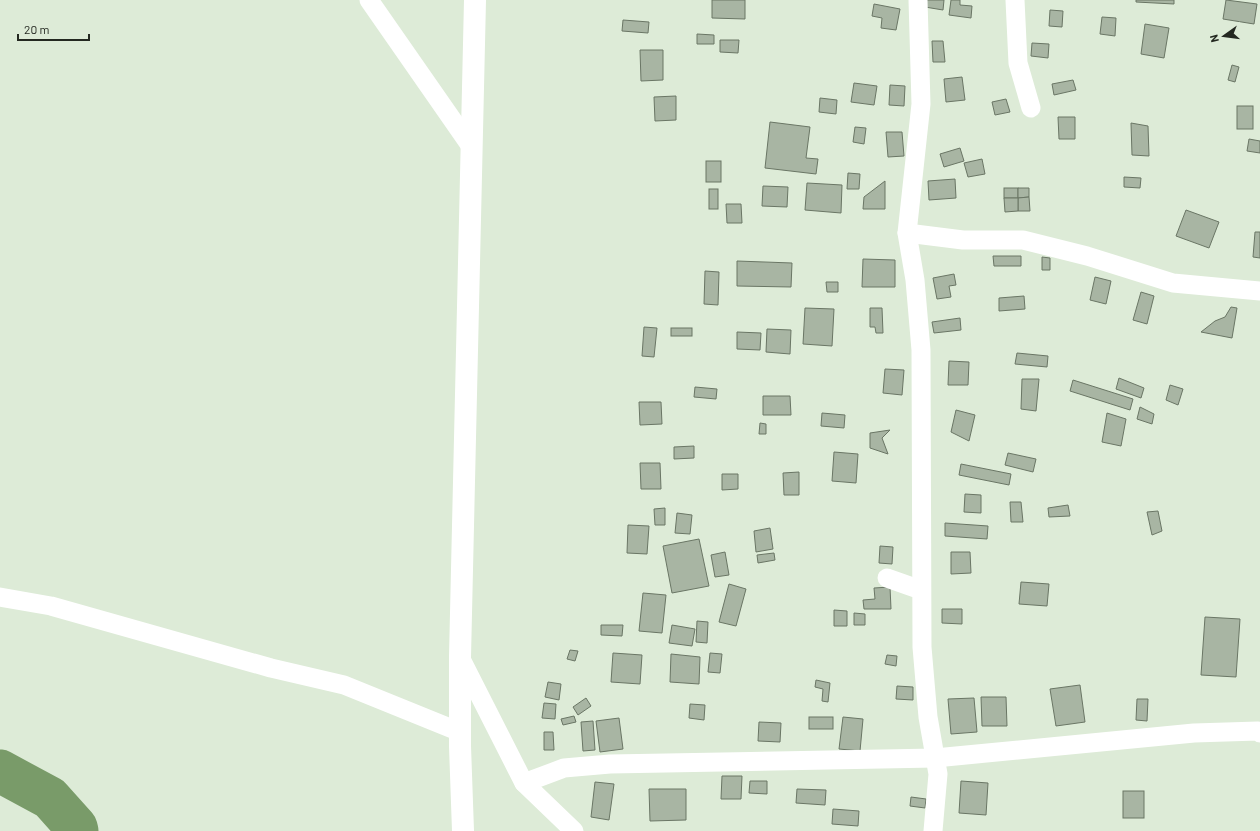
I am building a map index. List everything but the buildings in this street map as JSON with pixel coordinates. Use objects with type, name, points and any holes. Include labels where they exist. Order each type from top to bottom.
[{"type":"highway","points":[[463,831],[460,732],[460,658],[474,0]]},
{"type":"street","points":[[369,0],[472,148]]},
{"type":"street","points":[[918,0],[921,104],[907,233],[916,280],[921,350],[922,647],[928,717],[938,774],[933,831]]},
{"type":"street","points":[[1015,0],[1018,63],[1031,108]]},
{"type":"street","points":[[907,233],[964,240],[1023,240],[1087,256],[1173,283],[1260,291]]},
{"type":"street","points":[[887,578],[921,590]]},
{"type":"street","points":[[0,597],[51,606],[271,668],[344,685],[460,732]]},
{"type":"street","points":[[460,658],[524,783],[574,831]]},
{"type":"street","points":[[524,783],[564,768],[610,764],[935,758],[1194,733],[1259,731]]},
{"type":"waterway","points":[[0,771],[50,798],[76,827],[77,831]]}]
